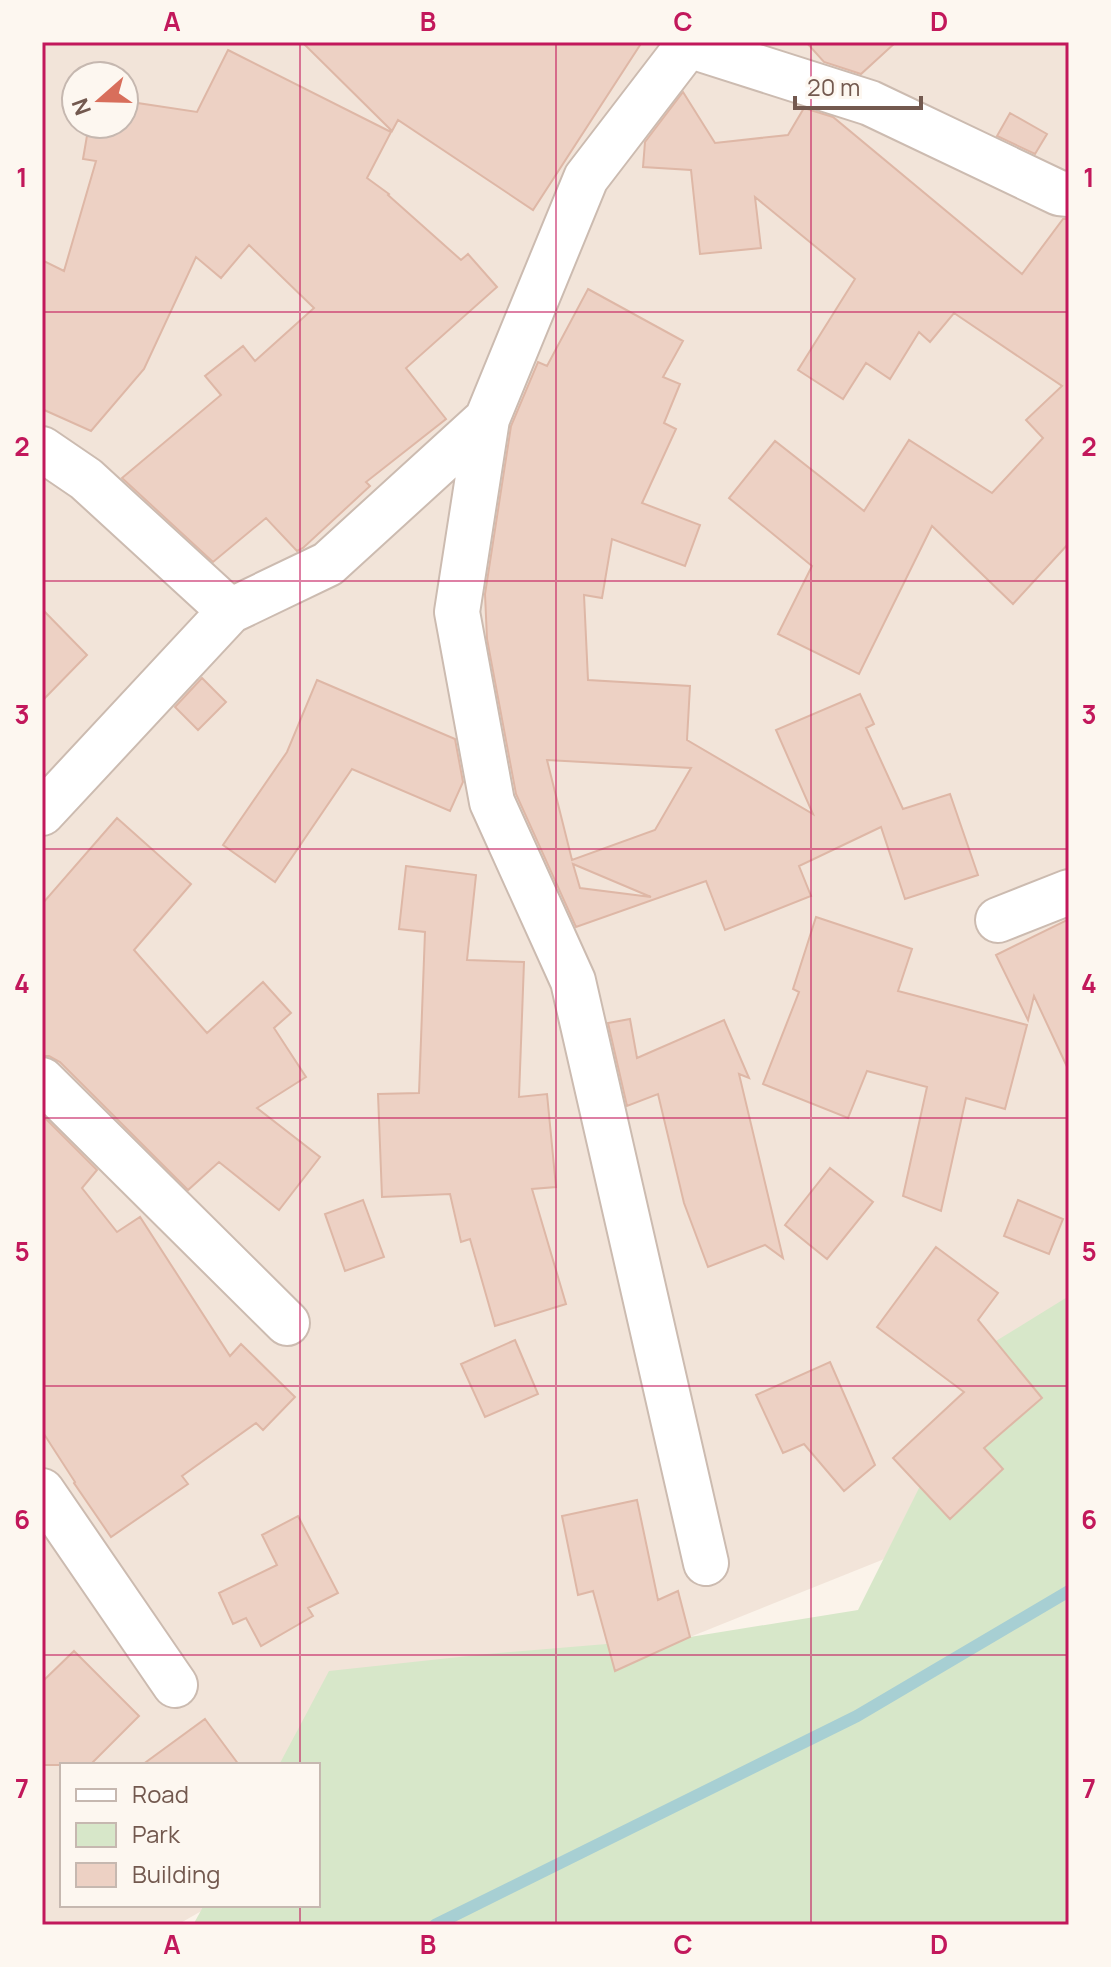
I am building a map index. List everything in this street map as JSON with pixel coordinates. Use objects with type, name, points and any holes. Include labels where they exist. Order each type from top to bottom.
[{"type":"street","points":[[706,1563],[573,981],[492,802],[457,612],[487,419],[586,178],[686,44],[870,103],[1059,193],[1069,194]]},
{"type":"street","points":[[42,813],[230,611],[328,564],[487,419]]},
{"type":"street","points":[[42,449],[86,479],[230,611]]},
{"type":"street","points":[[998,920],[1069,892]]},
{"type":"street","points":[[42,1080],[287,1323]]},
{"type":"street","points":[[42,1491],[175,1685]]},
{"type":"shaded area","points":[[42,42],[1069,42],[1069,1485],[690,1637],[320,1764],[60,1763],[60,1907],[208,1907],[177,1925],[42,1925]]},
{"type":"green space","points":[[1069,1296],[1069,1925],[193,1925],[203,1907],[320,1907],[320,1763],[280,1763],[329,1671],[690,1637],[858,1610],[970,1386],[996,1341]]},
{"type":"building","points":[[302,42],[642,42],[533,210],[398,120],[392,131]]},
{"type":"building","points":[[806,42],[896,42],[861,74],[824,62]]},
{"type":"building","points":[[228,50],[391,132],[367,178],[389,194],[461,260],[468,254],[497,287],[406,368],[446,419],[366,482],[370,486],[303,548],[297,551],[266,518],[213,562],[122,478],[221,395],[205,376],[243,346],[255,361],[314,308],[249,245],[221,278],[196,257],[144,369],[91,431],[42,409],[42,260],[64,271],[96,161],[83,159],[86,140],[140,140],[140,103],[197,112]]},
{"type":"building","points":[[683,92],[715,143],[788,135],[804,108],[833,117],[1022,274],[1063,219],[1069,219],[1069,543],[1013,604],[932,526],[859,674],[778,634],[812,566],[729,498],[775,441],[864,511],[909,440],[992,493],[1043,438],[1026,420],[1062,386],[954,313],[930,342],[919,332],[890,379],[866,363],[843,399],[798,370],[855,279],[755,197],[761,248],[700,254],[691,170],[643,167],[645,142]]},
{"type":"building","points":[[1010,113],[1047,134],[1035,154],[997,136]]},
{"type":"building","points":[[588,289],[683,341],[663,377],[680,384],[664,423],[676,429],[642,503],[700,525],[685,566],[612,539],[602,598],[584,595],[588,680],[690,686],[687,740],[813,814],[776,730],[860,694],[874,724],[866,728],[903,809],[950,794],[978,875],[905,899],[881,827],[799,866],[811,896],[725,930],[706,881],[576,927],[516,794],[487,639],[485,594],[511,426],[538,362],[547,366]],"holes":[[[547,760],[691,768],[655,830],[572,860]],[[573,864],[651,897],[580,888]]]},
{"type":"building","points":[[42,609],[87,655],[42,701]]},
{"type":"building","points":[[202,678],[226,702],[198,730],[175,707]]},
{"type":"building","points":[[317,680],[455,739],[463,782],[450,811],[352,769],[275,882],[223,845],[287,752]]},
{"type":"building","points":[[117,818],[191,884],[134,950],[207,1033],[263,982],[291,1013],[274,1028],[306,1077],[257,1108],[320,1157],[279,1210],[219,1162],[188,1190],[60,1062],[42,1056],[42,904]]},
{"type":"building","points":[[406,866],[476,875],[467,960],[524,962],[519,1097],[547,1094],[556,1187],[532,1189],[566,1304],[495,1326],[470,1239],[461,1242],[450,1194],[382,1197],[378,1094],[419,1093],[425,932],[399,929]]},
{"type":"building","points":[[816,917],[912,949],[898,991],[1027,1025],[1005,1109],[966,1098],[941,1211],[903,1196],[927,1087],[867,1071],[848,1118],[763,1084],[799,992],[793,989]]},
{"type":"building","points":[[1069,919],[1069,1071],[1034,996],[1028,1020],[996,955]]},
{"type":"building","points":[[630,1019],[637,1058],[724,1020],[749,1078],[739,1074],[783,1258],[765,1245],[708,1267],[684,1203],[658,1094],[627,1106],[608,1023]]},
{"type":"building","points":[[42,1115],[97,1170],[82,1188],[117,1232],[140,1217],[230,1356],[241,1344],[295,1397],[263,1430],[256,1423],[182,1476],[188,1484],[111,1537],[42,1431]]},
{"type":"building","points":[[830,1168],[873,1202],[827,1259],[785,1225]]},
{"type":"building","points":[[363,1200],[384,1257],[345,1271],[325,1214]]},
{"type":"building","points":[[1018,1200],[1063,1219],[1049,1254],[1004,1236]]},
{"type":"building","points":[[936,1247],[998,1293],[978,1320],[1042,1398],[984,1448],[1003,1469],[950,1519],[893,1458],[964,1392],[877,1327]]},
{"type":"building","points":[[515,1340],[538,1394],[485,1417],[461,1364]]},
{"type":"building","points":[[830,1362],[875,1465],[844,1491],[804,1444],[783,1453],[756,1395]]},
{"type":"building","points":[[637,1500],[658,1600],[678,1591],[690,1637],[615,1671],[593,1591],[578,1595],[562,1516]]},
{"type":"building","points":[[298,1516],[338,1593],[308,1608],[313,1616],[261,1646],[246,1618],[233,1624],[219,1593],[277,1565],[262,1535]]},
{"type":"building","points":[[74,1651],[139,1716],[92,1763],[42,1765],[42,1682]]},
{"type":"building","points":[[205,1719],[238,1763],[145,1763]]},
{"type":"waterway","points":[[435,1925],[857,1716],[1069,1591]]}]
